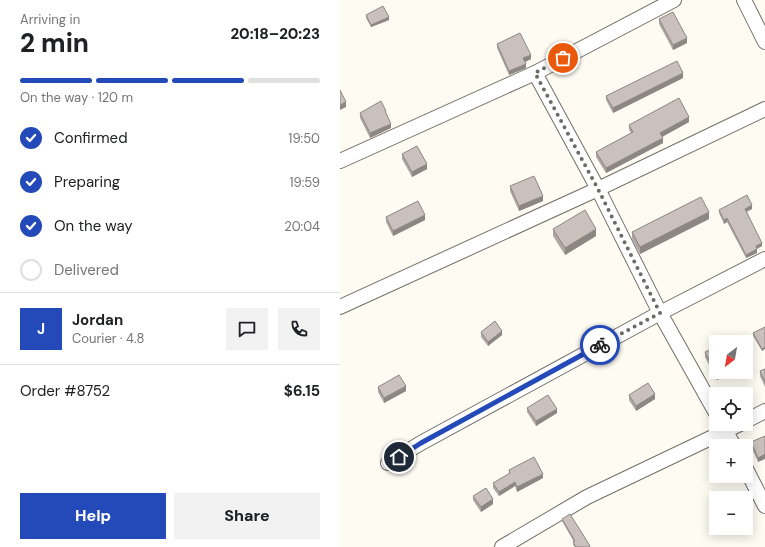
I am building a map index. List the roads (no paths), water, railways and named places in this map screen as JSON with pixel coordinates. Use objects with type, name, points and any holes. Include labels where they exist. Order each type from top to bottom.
[{"type":"street","points":[[340,161],[535,73],[674,0]]},
{"type":"street","points":[[744,0],[765,42]]},
{"type":"street","points":[[535,73],[598,189],[660,313],[709,400]]},
{"type":"street","points":[[340,307],[598,189],[765,109]]},
{"type":"street","points":[[388,463],[421,443],[660,313],[765,258]]},
{"type":"street","points":[[753,417],[765,411]]},
{"type":"street","points":[[502,547],[587,497],[718,431]]},
{"type":"street","points":[[753,483],[765,506]]}]
